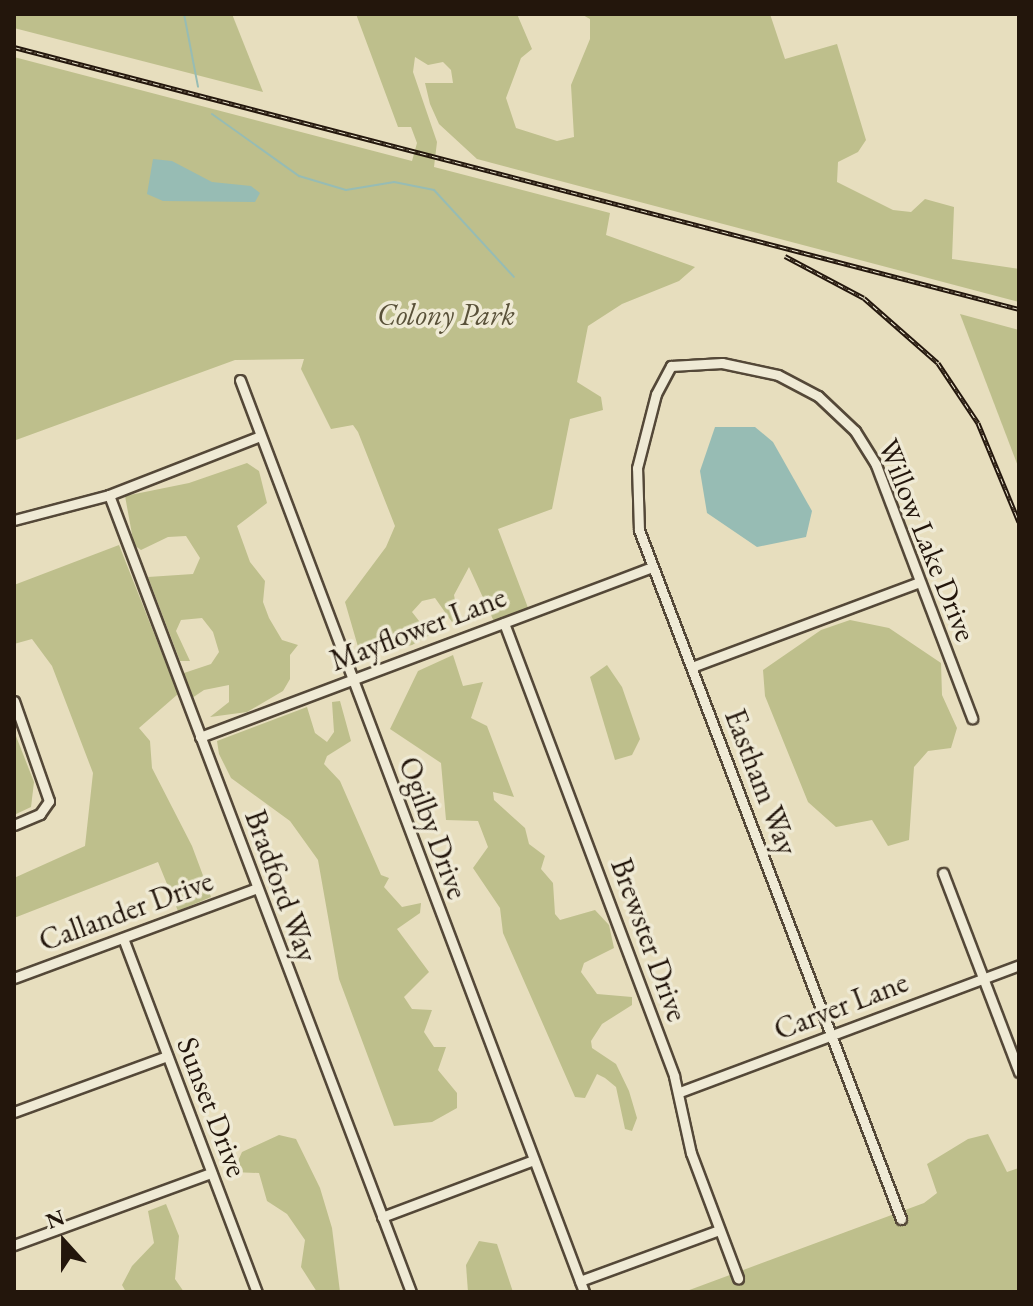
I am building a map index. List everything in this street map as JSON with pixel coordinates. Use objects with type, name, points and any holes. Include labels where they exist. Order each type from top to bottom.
[{"type":"street","name":"Eastham Way","points":[[679,363],[671,366],[656,394],[635,486],[637,521],[901,1219]]},
{"type":"street","name":"Willow Lake Drive","points":[[679,363],[722,363],[778,375],[836,411],[876,465],[972,718]]},
{"type":"street","name":"Ogilby Drive","points":[[240,380],[258,437],[584,1292]]},
{"type":"street","points":[[14,520],[109,495],[258,437]]},
{"type":"street","name":"Bradford Way","points":[[109,495],[255,889],[411,1292]]},
{"type":"street","name":"Mayflower Lane","points":[[200,737],[652,567]]},
{"type":"street","points":[[692,667],[919,582]]},
{"type":"street","name":"Brewster Drive","points":[[504,623],[680,1092],[691,1153],[738,1278]]},
{"type":"street","points":[[14,701],[47,790],[46,808],[14,825]]},
{"type":"street","points":[[943,873],[1019,1072]]},
{"type":"street","name":"Callander Drive","points":[[14,978],[255,889]]},
{"type":"street","name":"Sunset Drive","points":[[123,938],[257,1292]]},
{"type":"street","name":"Carver Lane","points":[[680,1092],[1019,965]]},
{"type":"street","points":[[14,1112],[167,1056]]},
{"type":"street","points":[[382,1217],[534,1160]]},
{"type":"street","points":[[14,1245],[211,1173]]},
{"type":"street","points":[[580,1281],[719,1230]]},
{"type":"green space","points":[[14,14],[232,14],[263,92],[14,28]]},
{"type":"green space","name":"Colony Park","points":[[356,14],[517,14],[532,49],[521,58],[506,98],[516,128],[557,141],[574,137],[571,85],[590,39],[590,19],[581,14],[770,14],[785,59],[837,44],[866,140],[858,152],[838,162],[837,182],[893,210],[911,212],[925,199],[954,207],[952,259],[1019,269],[1019,302],[477,159],[439,124],[430,104],[425,83],[453,83],[451,70],[443,62],[428,65],[415,57],[413,72],[437,142],[434,167],[610,213],[606,235],[695,267],[679,281],[622,304],[588,326],[577,382],[601,397],[603,410],[570,419],[552,509],[498,529],[530,613],[496,626],[469,567],[454,595],[458,616],[452,622],[435,598],[422,601],[412,612],[430,635],[412,645],[361,657],[345,602],[386,547],[395,526],[358,432],[353,425],[331,429],[301,369],[304,359],[235,360],[16,440],[14,436],[14,57],[412,161],[417,143],[411,127],[398,127]]},
{"type":"green space","points":[[960,314],[1019,330],[1019,469]]},
{"type":"green space","points":[[247,463],[259,471],[267,503],[237,526],[250,562],[265,581],[263,602],[269,618],[282,640],[298,645],[290,655],[290,679],[283,691],[247,712],[210,717],[229,702],[229,685],[204,690],[189,700],[181,674],[211,664],[219,652],[213,632],[202,618],[181,620],[176,631],[190,661],[180,661],[148,577],[193,574],[200,558],[186,536],[168,537],[141,550],[134,545],[125,496],[189,483]]},
{"type":"green space","points":[[119,545],[178,694],[139,728],[150,741],[152,768],[192,846],[211,897],[178,911],[158,862],[14,918],[14,878],[85,846],[93,773],[52,666],[32,639],[14,644],[14,585]]},
{"type":"green space","points":[[850,620],[889,628],[941,663],[942,695],[957,728],[951,748],[928,751],[914,767],[909,840],[888,846],[872,820],[836,827],[808,802],[765,696],[763,670],[821,630]]},
{"type":"green space","points":[[453,655],[463,686],[483,682],[471,718],[487,726],[514,797],[493,792],[494,800],[525,828],[529,844],[545,856],[541,869],[553,883],[555,914],[560,920],[595,910],[609,925],[614,948],[584,963],[581,972],[597,994],[632,997],[632,1005],[602,1024],[591,1041],[592,1048],[616,1064],[629,1091],[637,1118],[632,1131],[625,1129],[616,1087],[605,1078],[597,1074],[585,1098],[575,1097],[503,933],[500,908],[473,868],[488,847],[478,821],[446,820],[441,763],[390,729],[418,671]]},
{"type":"green space","points":[[607,665],[622,687],[640,739],[632,755],[615,760],[590,677]]},
{"type":"green space","points":[[340,701],[351,741],[327,756],[324,764],[340,781],[381,875],[389,878],[384,887],[402,907],[421,903],[420,913],[397,929],[429,972],[404,997],[412,1009],[432,1010],[424,1032],[434,1047],[446,1047],[438,1070],[457,1093],[457,1108],[432,1122],[394,1126],[339,979],[318,860],[290,821],[231,778],[219,754],[217,741],[307,707],[315,733],[327,742],[334,732],[332,702]]},
{"type":"green space","points":[[14,731],[34,782],[31,807],[14,815]]},
{"type":"green space","points":[[988,1134],[1007,1172],[1019,1168],[1019,1292],[684,1292],[924,1203],[937,1193],[927,1164],[968,1139]]},
{"type":"green space","points":[[279,1135],[296,1139],[320,1188],[332,1228],[340,1292],[317,1292],[301,1267],[305,1240],[287,1214],[267,1201],[259,1173],[233,1172],[242,1152]]},
{"type":"green space","points":[[166,1204],[179,1236],[175,1279],[184,1292],[126,1292],[122,1285],[132,1266],[154,1243],[148,1211]]},
{"type":"green space","points":[[479,1241],[497,1244],[513,1292],[468,1292],[466,1265]]},
{"type":"water","points":[[153,159],[172,161],[212,182],[251,186],[260,193],[255,202],[163,201],[147,194]]},
{"type":"water","points":[[715,427],[755,427],[773,442],[812,511],[806,537],[757,547],[707,513],[700,471]]},
{"type":"waterway","points":[[184,14],[198,87]]},
{"type":"waterway","points":[[212,114],[299,176],[346,190],[394,182],[434,190],[514,277]]},
{"type":"railway","points":[[14,47],[1019,309]]},
{"type":"railway","points":[[785,256],[864,298],[938,363],[978,423],[1019,522]]}]
